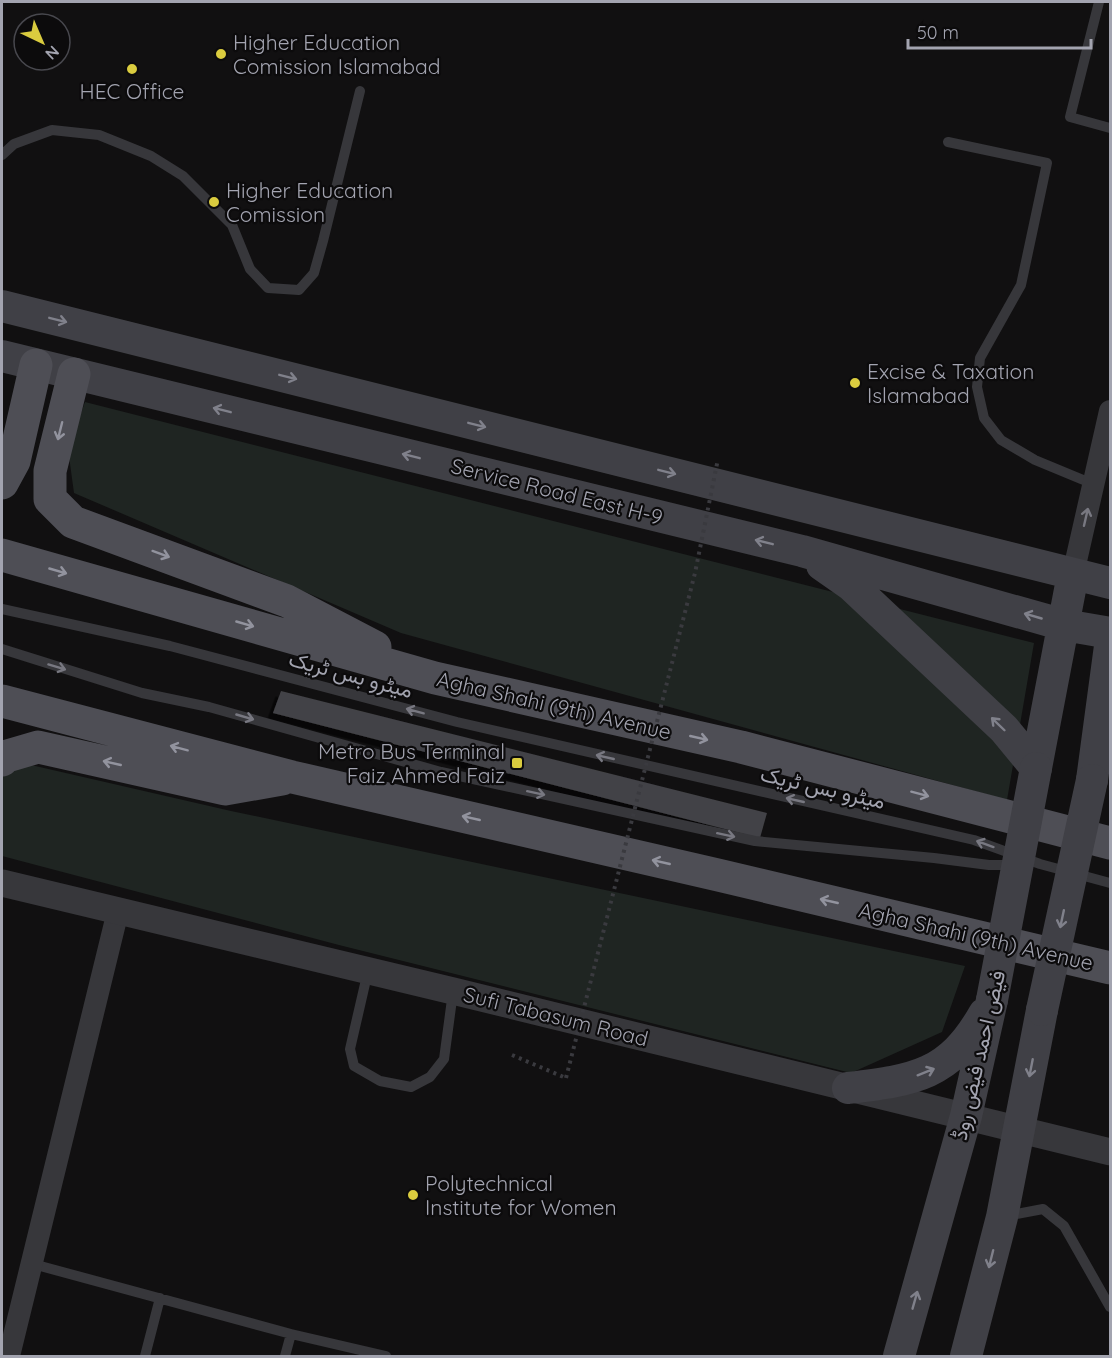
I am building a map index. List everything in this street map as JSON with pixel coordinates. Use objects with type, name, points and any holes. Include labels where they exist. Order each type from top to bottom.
[{"type":"main road","points":[[2,306],[1110,583]]},
{"type":"main road","name":"Service Road East H-9","points":[[2,356],[802,551],[1064,625],[1110,633]]},
{"type":"main road","points":[[2,483],[14,461],[36,365]]},
{"type":"main road","points":[[75,374],[50,471],[50,499],[73,522],[287,601],[435,678]]},
{"type":"main road","points":[[802,551],[852,586],[1004,729],[1036,768]]},
{"type":"main road","name":"Agha Shahi (9th) Avenue","points":[[2,555],[435,678],[741,747],[1110,843]]},
{"type":"main road","name":"فیض احمد فیض روڈ","points":[[899,1356],[966,1116],[992,1000],[1073,574]]},
{"type":"main road","points":[[966,1356],[1002,1217],[1042,1010],[1101,771],[1110,646]]},
{"type":"main road","name":"Agha Shahi (9th) Avenue","points":[[2,701],[292,777],[1110,968]]},
{"type":"main road","points":[[2,760],[4,757],[38,747],[225,789],[292,777]]},
{"type":"main road","points":[[849,1088],[899,1082],[937,1067],[971,1037],[992,1000]]},
{"type":"street","points":[[1073,574],[1110,411]]},
{"type":"street","name":"Sufi Tabasum Road","points":[[2,883],[368,970],[1110,1152]]},
{"type":"street","points":[[9,1356],[118,911]]},
{"type":"lane","points":[[1099,2],[1070,117],[1110,128]]},
{"type":"lane","points":[[2,155],[14,144],[52,130],[99,135],[151,156],[183,176],[232,225],[250,268],[268,288],[299,290],[314,273],[324,241],[360,91]]},
{"type":"lane","points":[[948,142],[1047,163],[1021,285],[980,358],[977,387],[984,418],[1001,440],[1035,460],[1093,484]]},
{"type":"lane","name":"میٹرو بس ٹریک","points":[[2,609],[170,646],[457,722],[974,840],[1040,864],[1110,883]]},
{"type":"lane","name":"میٹرو بس ٹریک","points":[[2,649],[142,693],[209,707],[441,772],[755,841],[989,865],[1040,864]]},
{"type":"lane","points":[[368,970],[350,1050],[354,1066],[380,1081],[411,1087],[430,1077],[444,1059],[453,991]]},
{"type":"lane","points":[[1002,1217],[1043,1209],[1064,1226],[1110,1307]]},
{"type":"lane","points":[[33,1264],[291,1334],[386,1356]]},
{"type":"lane","points":[[144,1356],[160,1299]]},
{"type":"lane","points":[[285,1356],[291,1334]]},
{"type":"path","points":[[512,1055],[566,1078],[695,573],[718,459]]},
{"type":"shaded area","points":[[85,402],[1034,643],[1007,800],[401,633],[74,493],[68,449]]},
{"type":"shaded area","points":[[31,765],[231,811],[965,966],[942,1032],[851,1073],[339,945],[2,856],[2,774]]},
{"type":"building","name":"Metro Bus Terminal Faiz Ahmed Faiz","points":[[281,691],[767,813],[760,838],[273,713]]},
{"type":"place","name":"Higher Education Comission Islamabad","points":[[221,54]]},
{"type":"place","name":"HEC Office","points":[[132,69]]},
{"type":"place","name":"Higher Education Comission","points":[[214,202]]},
{"type":"place","name":"Excise & Taxation Islamabad","points":[[855,383]]},
{"type":"place","name":"Metro Bus Terminal Faiz Ahmed Faiz","points":[[517,763]]},
{"type":"place","name":"Polytechnical Institute for Women","points":[[413,1195]]}]
